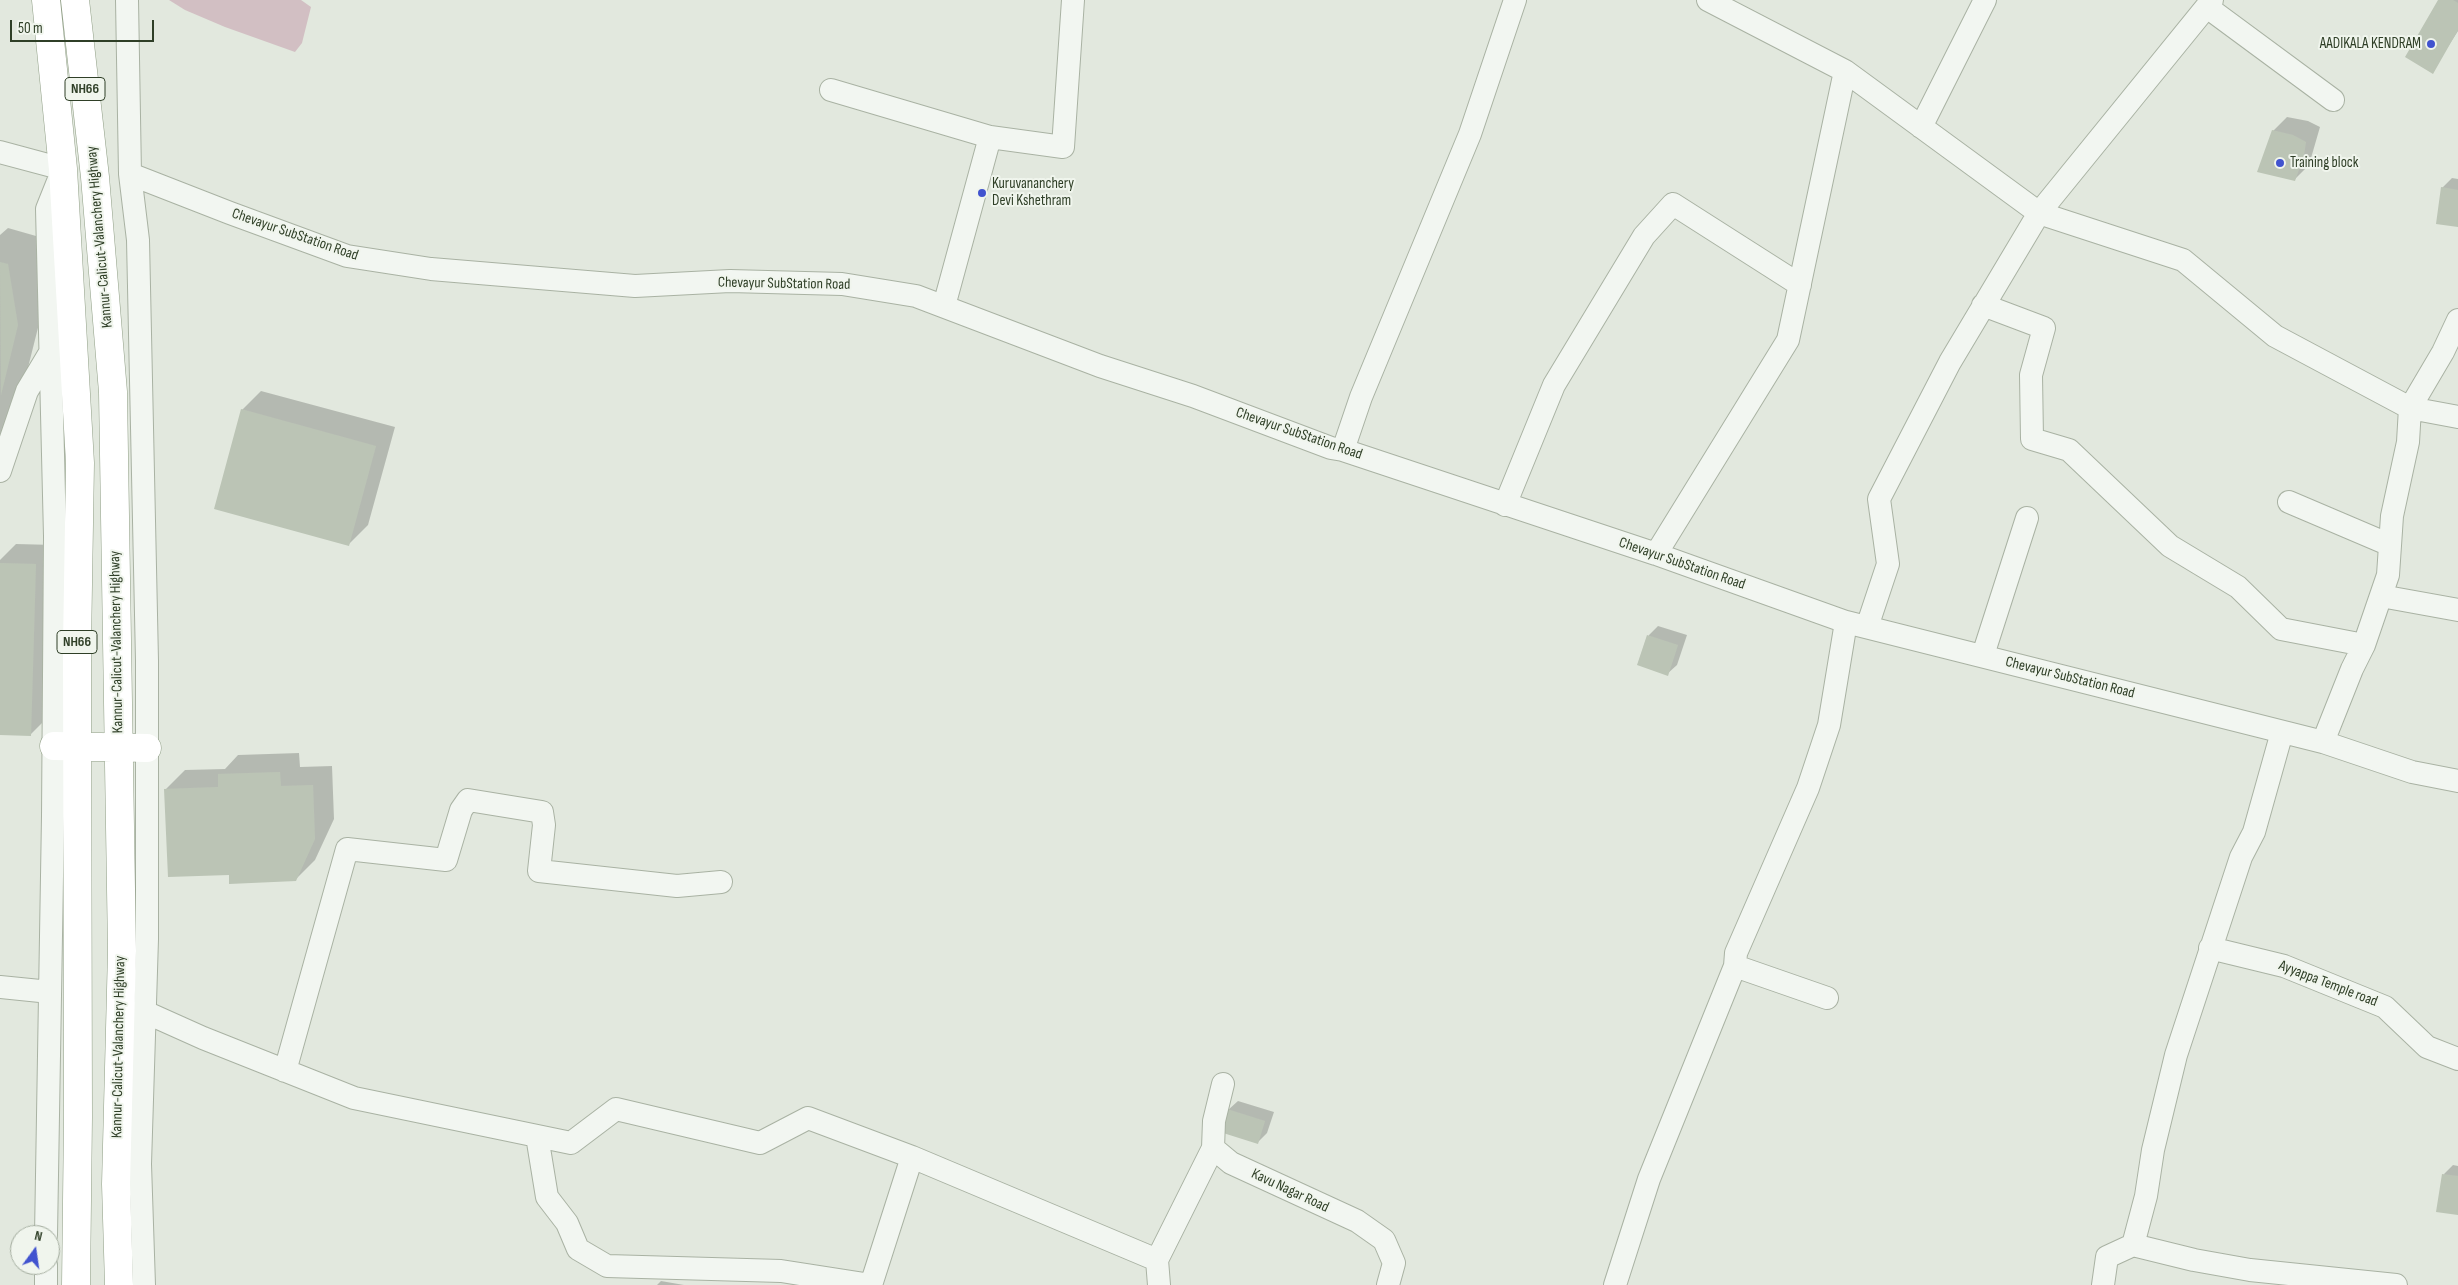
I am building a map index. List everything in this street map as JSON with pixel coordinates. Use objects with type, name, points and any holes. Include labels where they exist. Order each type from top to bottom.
[{"type":"highway","name":"Kannur-Calicut-Valanchery Highway","points":[[46,0],[63,169],[80,463],[65,746],[78,1117],[76,1285]]},
{"type":"highway","name":"Kannur-Calicut-Valanchery Highway","points":[[75,0],[95,177],[113,392],[122,951],[116,1184],[119,1285]]},
{"type":"highway","points":[[65,746],[147,748]]},
{"type":"street","points":[[127,0],[130,174],[138,240],[147,748],[145,1012],[140,1164],[144,1285]]},
{"type":"street","points":[[831,90],[990,137],[1062,147],[1073,0]]},
{"type":"street","points":[[1343,450],[1361,397],[1470,134],[1515,0]]},
{"type":"street","points":[[1708,0],[1845,71],[2038,213],[2183,260],[2275,336],[2410,408],[2458,417]]},
{"type":"street","points":[[1921,127],[1985,0]]},
{"type":"street","points":[[1868,627],[1888,564],[1879,499],[1950,362],[2038,213],[2210,4],[2333,100]]},
{"type":"street","points":[[1656,554],[1788,340],[1845,71]]},
{"type":"street","points":[[944,306],[990,137]]},
{"type":"street","points":[[0,152],[63,169],[47,209],[55,536],[65,746],[50,992],[46,1225]]},
{"type":"street","name":"Chevayur SubStation Road","points":[[130,174],[347,256],[431,269],[635,286],[730,282],[842,284],[916,296],[1100,366],[1193,396],[1331,448],[1343,450],[1656,554],[1846,622],[2323,742],[2412,772],[2458,782]]},
{"type":"street","points":[[1504,505],[1554,385],[1644,236],[1673,204],[1800,285]]},
{"type":"street","points":[[1983,305],[2044,328],[2031,375],[2032,439],[2069,450],[2170,546],[2238,587],[2281,629],[2364,645]]},
{"type":"street","points":[[2323,742],[2352,669],[2364,645],[2388,575],[2392,516],[2408,442],[2410,408],[2443,352],[2458,320]]},
{"type":"street","points":[[0,471],[27,391],[51,351]]},
{"type":"street","points":[[2289,502],[2390,545]]},
{"type":"street","points":[[1983,655],[2027,518]]},
{"type":"street","points":[[2381,596],[2458,610]]},
{"type":"street","points":[[1615,1285],[1648,1179],[1734,966],[1736,953],[1808,788],[1829,724],[1846,622]]},
{"type":"street","points":[[2133,1245],[2146,1196],[2153,1150],[2176,1054],[2241,857],[2254,832],[2282,732]]},
{"type":"street","points":[[285,1071],[347,849],[446,860],[461,810],[468,800],[542,812],[544,825],[539,871],[677,886],[721,882]]},
{"type":"street","name":"Ayyappa Temple road","points":[[2210,948],[2284,966],[2386,1007],[2427,1047],[2458,1059]]},
{"type":"street","points":[[1734,966],[1827,998]]},
{"type":"street","points":[[0,987],[50,992]]},
{"type":"street","points":[[145,1012],[354,1098],[571,1143],[616,1109],[760,1143],[808,1118],[912,1157],[1157,1260]]},
{"type":"street","points":[[1159,1285],[1157,1260],[1213,1148],[1214,1121],[1223,1084]]},
{"type":"street","points":[[538,1136],[547,1197],[567,1224],[578,1249],[607,1275],[781,1271],[871,1285],[912,1157]]},
{"type":"street","name":"Kavu Nagar Road","points":[[1213,1148],[1231,1163],[1357,1222],[1384,1240],[1394,1263],[1388,1285]]},
{"type":"street","points":[[2103,1285],[2107,1257],[2133,1245],[2194,1260],[2250,1270],[2396,1285]]},
{"type":"shaded area","points":[[169,0],[301,0],[311,7],[302,43],[295,52],[225,27],[185,10]]},
{"type":"building","name":"AADIKALA KENDRAM","points":[[2438,0],[2453,0],[2458,3],[2458,30],[2433,74],[2405,57]]},
{"type":"building","name":"Training block","points":[[2272,130],[2293,135],[2306,142],[2304,155],[2295,181],[2257,172]]},
{"type":"building","points":[[2441,187],[2458,190],[2458,227],[2436,224]]},
{"type":"building","points":[[0,262],[8,264],[18,325],[1,395]]},
{"type":"building","points":[[241,409],[376,446],[349,546],[214,509]]},
{"type":"building","points":[[0,563],[36,564],[31,736],[0,735]]},
{"type":"building","points":[[1647,635],[1678,645],[1668,676],[1637,665]]},
{"type":"building","points":[[280,772],[281,786],[313,785],[315,839],[296,881],[229,884],[229,875],[168,877],[164,789],[218,787],[218,774]]},
{"type":"building","points":[[1227,1109],[1265,1121],[1258,1144],[1220,1132]]},
{"type":"building","points":[[2442,1174],[2458,1176],[2458,1215],[2436,1212]]},
{"type":"place","name":"AADIKALA KENDRAM","points":[[2431,44]]},
{"type":"place","name":"Training block","points":[[2280,163]]},
{"type":"place","name":"Kuruvananchery Devi Kshethram","points":[[982,193]]}]
